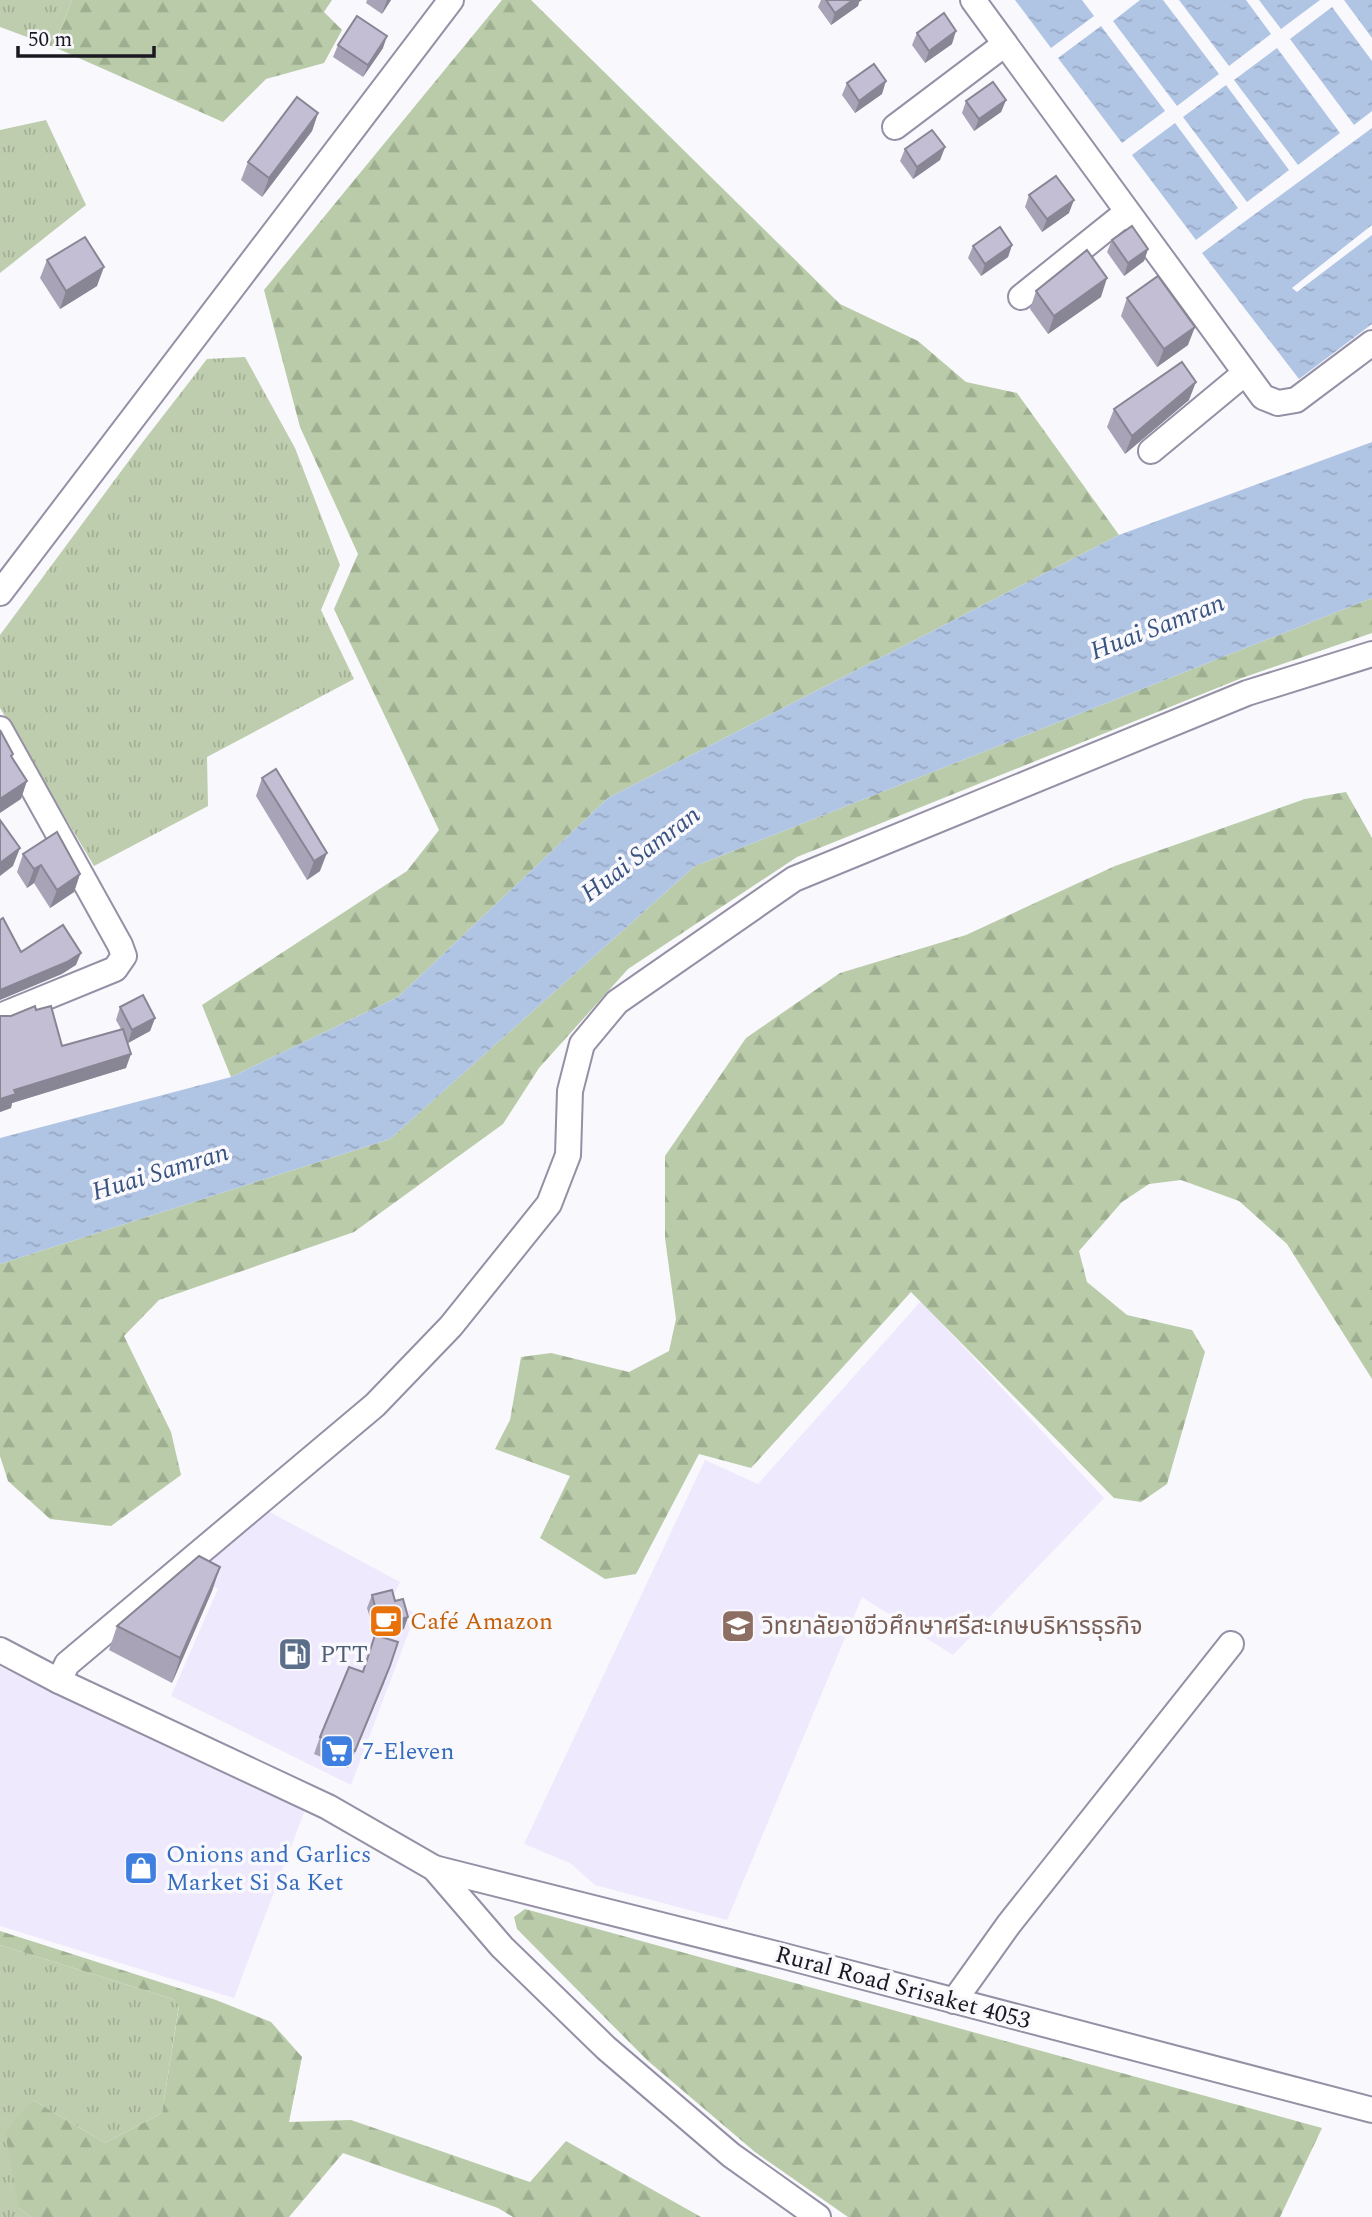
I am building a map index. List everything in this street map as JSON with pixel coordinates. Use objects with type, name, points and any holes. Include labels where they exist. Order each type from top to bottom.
[{"type":"street","points":[[0,593],[451,0]]},
{"type":"street","points":[[973,0],[1263,397],[1278,403],[1296,400],[1372,343]]},
{"type":"street","points":[[895,127],[1005,44]]},
{"type":"street","points":[[1021,297],[1127,212]]},
{"type":"street","points":[[1151,451],[1245,373]]},
{"type":"street","points":[[60,1681],[67,1664],[375,1405],[459,1316],[550,1204],[568,1155],[570,1091],[582,1044],[617,1002],[794,879],[1247,693],[1372,654]]},
{"type":"street","points":[[0,729],[124,956],[114,969],[0,1016]]},
{"type":"street","points":[[954,2001],[1009,1924],[1231,1644]]},
{"type":"street","points":[[0,1650],[328,1807],[434,1868],[502,1947],[606,2048],[731,2155],[818,2217]]},
{"type":"street","name":"Rural Road Srisaket 4053","points":[[434,1868],[1372,2110]]},
{"type":"shaded area","name":"วิทยาลัยอาชีวศึกษาศรีสะเกษบริหารธุรกิจ","points":[[921,1301],[1104,1498],[953,1655],[862,1597],[727,1920],[595,1885],[570,1863],[524,1844],[705,1460],[758,1484]]},
{"type":"shaded area","name":"PTT","points":[[264,1509],[400,1582],[390,1603],[416,1613],[351,1785],[171,1696],[218,1589],[187,1574]]},
{"type":"shaded area","name":"Onions and Garlics Market Si Sa Ket","points":[[0,1667],[305,1810],[234,1998],[0,1926]]},
{"type":"green space","points":[[0,0],[72,0],[54,47],[0,27]]},
{"type":"green space","points":[[72,0],[332,0],[324,12],[342,30],[324,63],[266,79],[223,122],[54,47]]},
{"type":"green space","points":[[502,0],[531,0],[840,304],[918,341],[966,382],[1017,393],[1119,535],[608,798],[398,997],[231,1077],[202,1005],[407,871],[439,830],[334,609],[358,554],[300,427],[264,290]]},
{"type":"green space","points":[[46,120],[86,205],[0,273],[0,130]]},
{"type":"green space","points":[[245,357],[295,448],[340,565],[321,610],[354,679],[207,757],[208,806],[94,866],[0,708],[0,635],[207,359]]},
{"type":"green space","points":[[1372,598],[1372,633],[1242,678],[797,857],[628,969],[539,1068],[503,1124],[354,1232],[159,1300],[124,1336],[171,1432],[181,1475],[111,1526],[50,1519],[8,1481],[0,1456],[0,1264],[390,1139],[695,866]]},
{"type":"green space","points":[[1346,792],[1372,838],[1372,1379],[1287,1244],[1239,1201],[1181,1180],[1149,1184],[1122,1202],[1079,1251],[1087,1282],[1127,1315],[1192,1330],[1205,1352],[1167,1484],[1141,1502],[1114,1498],[911,1292],[751,1468],[699,1454],[636,1574],[605,1579],[540,1538],[570,1476],[495,1449],[510,1420],[521,1357],[551,1353],[629,1372],[669,1351],[676,1319],[665,1238],[665,1156],[746,1038],[840,973],[966,935],[1115,866],[1305,799]]},
{"type":"green space","points":[[525,1909],[1322,2128],[1280,2217],[848,2217],[755,2152],[648,2061],[517,1929],[514,1917]]},
{"type":"green space","points":[[0,1931],[216,2000],[271,2022],[302,2057],[289,2122],[351,2120],[530,2182],[566,2141],[701,2217],[513,2217],[498,2208],[343,2153],[289,2217],[32,2217],[19,2208],[5,2132],[33,2100],[105,2143],[162,2113],[179,2006],[173,1999],[0,1945]]},
{"type":"green space","points":[[0,1945],[173,1999],[179,2005],[162,2113],[105,2143],[33,2100],[19,2208],[32,2217],[0,2217]]},
{"type":"water","points":[[1015,0],[1082,0],[1094,16],[1051,48]]},
{"type":"water","points":[[1140,0],[1163,0],[1219,74],[1177,106],[1113,21]]},
{"type":"water","points":[[1179,0],[1246,0],[1271,34],[1229,66]]},
{"type":"water","points":[[1259,0],[1320,0],[1281,29]]},
{"type":"water","points":[[1344,0],[1372,0],[1372,38]]},
{"type":"water","points":[[1332,7],[1372,61],[1372,111],[1354,125],[1290,39]]},
{"type":"water","points":[[1101,26],[1165,111],[1122,143],[1058,58]]},
{"type":"water","points":[[1277,48],[1340,133],[1298,165],[1234,80]]},
{"type":"water","points":[[1226,85],[1289,170],[1247,202],[1183,117]]},
{"type":"water","points":[[1175,123],[1238,208],[1196,240],[1132,155]]},
{"type":"water","points":[[1372,128],[1372,225],[1292,288],[1297,292],[1372,235],[1372,324],[1299,379],[1202,253]]},
{"type":"water","name":"Huai Samran","points":[[1372,442],[1372,598],[695,866],[390,1139],[0,1264],[0,1138],[231,1077],[398,997],[608,798],[1119,535]]},
{"type":"building","points":[[826,0],[853,0],[835,13]]},
{"type":"building","points":[[944,13],[956,31],[929,51],[917,33]]},
{"type":"building","points":[[357,16],[387,36],[368,65],[338,45]]},
{"type":"building","points":[[874,64],[886,81],[859,101],[847,83]]},
{"type":"building","points":[[993,82],[1006,100],[979,119],[966,101]]},
{"type":"building","points":[[297,97],[318,113],[269,178],[248,162]]},
{"type":"building","points":[[932,130],[945,147],[917,167],[905,149]]},
{"type":"building","points":[[1056,176],[1074,200],[1047,219],[1029,195]]},
{"type":"building","points":[[1132,226],[1148,249],[1128,263],[1112,240]]},
{"type":"building","points":[[1000,227],[1012,245],[985,264],[973,246]]},
{"type":"building","points":[[85,237],[104,267],[66,291],[47,260]]},
{"type":"building","points":[[1087,250],[1107,278],[1054,316],[1036,291]]},
{"type":"building","points":[[1158,276],[1195,327],[1164,349],[1127,298]]},
{"type":"building","points":[[1182,362],[1196,382],[1132,436],[1114,409]]},
{"type":"building","points":[[0,730],[13,754],[11,756],[27,781],[0,799]]},
{"type":"building","points":[[276,769],[327,853],[314,861],[262,778]]},
{"type":"building","points":[[0,820],[20,848],[0,863]]},
{"type":"building","points":[[57,832],[80,874],[57,890],[41,865],[34,869],[23,854]]},
{"type":"building","points":[[3,918],[21,952],[63,925],[81,953],[67,962],[0,990],[0,920]]},
{"type":"building","points":[[143,995],[155,1018],[132,1030],[120,1007]]},
{"type":"building","points":[[35,1006],[36,1010],[51,1006],[62,1046],[123,1029],[131,1054],[14,1090],[16,1094],[0,1099],[0,1016],[11,1016]]},
{"type":"building","points":[[199,1556],[220,1567],[180,1658],[117,1626]]},
{"type":"building","points":[[392,1590],[395,1601],[403,1599],[408,1617],[380,1625],[372,1595]]},
{"type":"building","points":[[375,1635],[398,1642],[355,1751],[320,1737],[349,1667],[363,1672]]},
{"type":"place","name":"Café Amazon","points":[[386,1621]]},
{"type":"place","name":"วิทยาลัยอาชีวศึกษาศรีสะเกษบริหารธุรกิจ","points":[[738,1626]]},
{"type":"place","name":"PTT","points":[[295,1654]]},
{"type":"place","name":"7-Eleven","points":[[337,1751]]},
{"type":"place","name":"Onions and Garlics Market Si Sa Ket","points":[[141,1868]]}]
